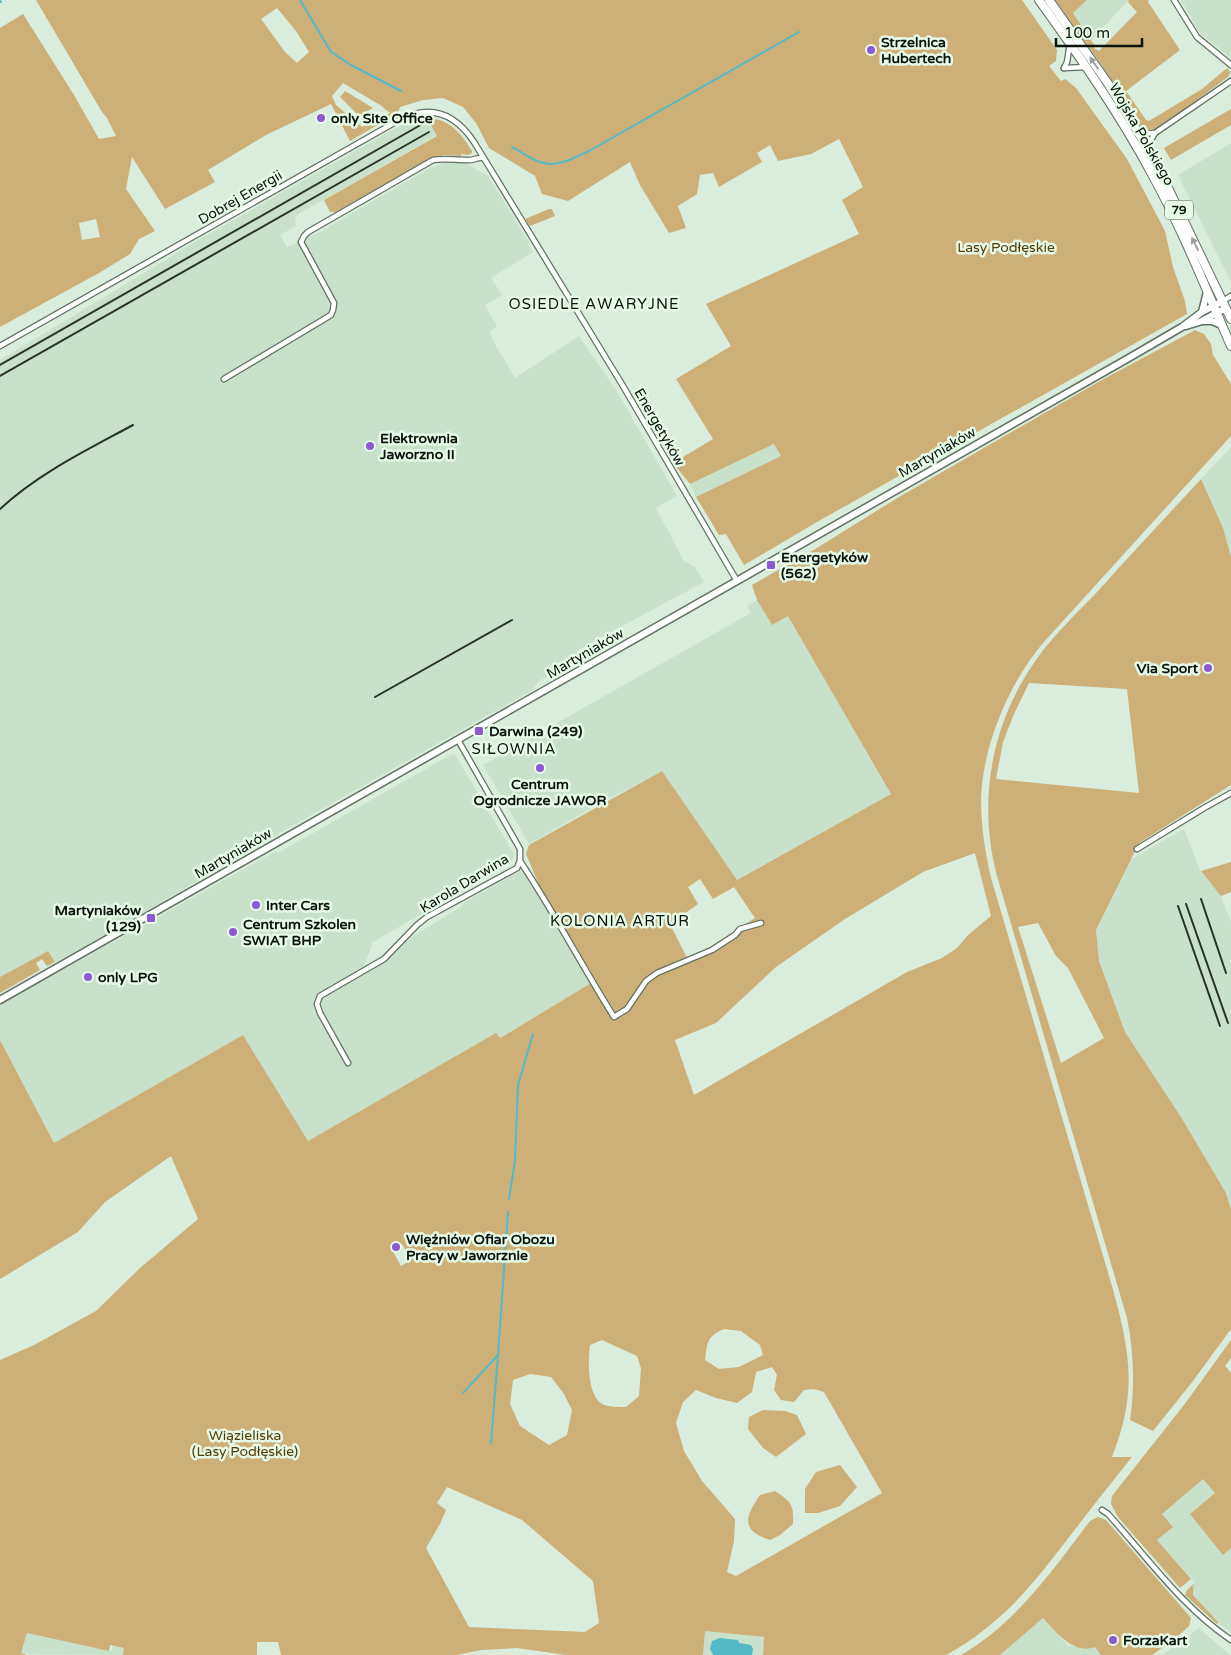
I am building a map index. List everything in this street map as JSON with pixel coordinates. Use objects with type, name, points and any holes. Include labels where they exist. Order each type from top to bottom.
[{"type":"main road","name":"Wojska Polskiego","points":[[1039,0],[1119,115],[1154,177],[1231,346]]},
{"type":"main road","name":"Wojska Polskiego","points":[[1049,0],[1097,68],[1147,148],[1227,304],[1231,319]]},
{"type":"main road","points":[[1202,312],[1207,292]]},
{"type":"main road","name":"Martyniaków","points":[[0,1000],[1182,327],[1202,312],[1227,304]]},
{"type":"main road","name":"Martyniaków","points":[[1182,327],[1202,321],[1215,309]]},
{"type":"main road","points":[[1202,321],[1222,325]]},
{"type":"street","points":[[1174,0],[1197,37],[1231,65]]},
{"type":"street","points":[[1070,43],[1067,62],[1064,68],[1087,67]]},
{"type":"street","points":[[1147,148],[1155,133],[1231,81]]},
{"type":"street","name":"Dobrej Energii","points":[[0,346],[410,115],[429,112],[450,118],[466,130],[562,287]]},
{"type":"street","points":[[1139,134],[1155,133]]},
{"type":"street","points":[[224,379],[331,315],[334,303],[301,242],[308,232],[433,160],[483,158]]},
{"type":"street","name":"Energetyków","points":[[562,287],[737,581]]},
{"type":"street","points":[[1227,304],[1231,296]]},
{"type":"street","name":"Karola Darwina","points":[[348,1063],[320,1014],[317,1004],[320,996],[384,959],[416,925],[427,917],[517,868],[520,861],[520,849],[458,740]]},
{"type":"street","points":[[1137,849],[1231,793]]},
{"type":"street","points":[[520,861],[614,1017],[627,1009],[642,987],[657,973],[712,950],[735,935],[740,929],[761,923]]},
{"type":"street","points":[[1102,1510],[1108,1514],[1190,1608],[1206,1623],[1231,1640]]},
{"type":"shaded area","points":[[1087,0],[1129,0],[1091,40],[1073,13]]},
{"type":"shaded area","points":[[1181,0],[1231,0],[1231,58],[1200,33]]},
{"type":"shaded area","name":"Elektrownia Jaworzno II","points":[[427,118],[437,135],[295,216],[296,226],[280,235],[287,247],[318,233],[432,167],[455,162],[469,165],[488,176],[533,252],[491,278],[502,295],[485,305],[497,326],[490,332],[492,339],[515,378],[579,336],[616,390],[677,496],[656,508],[684,561],[695,567],[704,582],[585,646],[579,650],[578,661],[539,681],[531,691],[295,824],[93,942],[55,962],[48,951],[0,977],[0,360],[195,242],[398,127],[415,120]]},
{"type":"shaded area","points":[[1231,143],[1231,282],[1178,175]]},
{"type":"shaded area","points":[[775,444],[781,456],[696,497],[690,484]]},
{"type":"shaded area","points":[[1231,447],[1231,557],[1223,528],[1201,479]]},
{"type":"shaded area","points":[[757,600],[772,625],[788,615],[891,794],[736,880],[662,771],[529,844],[483,765],[751,613],[747,606]]},
{"type":"shaded area","points":[[454,753],[514,854],[511,863],[371,943],[372,946],[364,966],[461,907],[465,902],[523,869],[591,983],[499,1038],[496,1034],[308,1141],[243,1035],[54,1143],[0,1040],[0,1005],[276,851],[278,853]]},
{"type":"shaded area","points":[[1184,829],[1200,870],[1221,896],[1231,922],[1231,1209],[1226,1193],[1181,1117],[1125,1032],[1099,961],[1096,930],[1130,860]]},
{"type":"shaded area","points":[[1203,1478],[1215,1492],[1223,1554],[1231,1548],[1231,1632],[1214,1619],[1193,1594],[1193,1587],[1196,1584],[1157,1540],[1173,1527],[1162,1514]]},
{"type":"shaded area","points":[[1043,1618],[1068,1646],[1095,1647],[1101,1655],[1000,1655]]},
{"type":"shaded area","points":[[1199,1628],[1230,1655],[1162,1655]]},
{"type":"shaded area","points":[[705,1631],[764,1637],[763,1655],[703,1655]]},
{"type":"shaded area","points":[[27,1633],[109,1651],[112,1651],[113,1646],[124,1648],[123,1655],[21,1654]]},
{"type":"green space","name":"Lasy Podłęskie","points":[[36,0],[1022,0],[1057,50],[1056,61],[1049,66],[1061,81],[1065,79],[1076,88],[1127,159],[1165,231],[1187,314],[744,565],[726,534],[719,535],[696,497],[781,456],[774,444],[690,484],[673,463],[713,439],[676,379],[731,346],[706,304],[859,234],[842,200],[863,187],[839,139],[811,154],[778,161],[770,145],[757,153],[762,162],[719,187],[713,173],[700,175],[697,194],[678,206],[686,228],[669,233],[640,185],[630,162],[568,201],[542,194],[535,176],[489,148],[476,123],[463,107],[443,98],[423,100],[400,107],[398,113],[350,141],[331,104],[266,135],[208,170],[215,182],[165,209],[132,157],[126,189],[155,231],[139,239],[130,254],[0,327],[0,28],[23,14],[99,139],[116,136]],"holes":[[[277,8],[296,31],[309,52],[297,63],[285,52],[261,19]],[[343,83],[390,113],[362,127],[336,105],[332,96]],[[96,219],[100,237],[82,240],[79,223]]]},
{"type":"green space","points":[[1055,0],[1087,0],[1073,13],[1095,46],[1094,48],[1099,51],[1137,12],[1128,2],[1129,0],[1149,0],[1148,2],[1180,50],[1126,91],[1146,120],[1149,121],[1202,89],[1227,68],[1230,72],[1229,76],[1156,129],[1147,130],[1140,126],[1103,67]]},
{"type":"green space","points":[[345,91],[373,108],[359,116],[340,97]]},
{"type":"green space","points":[[1231,109],[1231,125],[1171,160],[1164,148]]},
{"type":"green space","points":[[427,118],[442,121],[454,128],[464,138],[472,153],[468,155],[461,154],[461,156],[444,155],[431,158],[336,212],[330,212],[324,200],[437,136]]},
{"type":"green space","points":[[552,209],[555,216],[530,226],[525,219]]},
{"type":"green space","name":"Wiązieliska (Lasy Podłęskie)","points":[[1195,330],[1204,334],[1211,344],[1213,355],[1231,384],[1231,436],[1043,643],[1031,659],[1019,677],[1000,716],[987,757],[983,778],[982,818],[991,878],[1112,1286],[1127,1352],[1128,1391],[1126,1412],[1112,1457],[1132,1457],[1045,1569],[1002,1615],[967,1642],[946,1655],[763,1655],[764,1637],[705,1631],[703,1655],[566,1655],[517,1648],[481,1650],[457,1655],[281,1655],[278,1642],[257,1642],[257,1655],[123,1655],[124,1648],[110,1645],[109,1651],[27,1633],[21,1653],[27,1655],[0,1655],[0,1360],[34,1345],[96,1311],[140,1268],[198,1219],[171,1156],[105,1202],[78,1232],[0,1279],[0,1040],[54,1143],[243,1035],[308,1141],[496,1033],[500,1038],[591,983],[551,914],[526,854],[529,845],[662,771],[737,880],[891,794],[788,616],[772,625],[757,600],[752,585],[812,551],[899,497],[1100,381]],"holes":[[[975,853],[991,916],[968,935],[957,948],[942,958],[907,972],[694,1095],[675,1040],[716,1023],[776,967],[845,919],[923,872]],[[700,879],[713,899],[734,887],[755,918],[708,948],[687,958],[670,924],[698,904],[688,887]],[[402,1244],[411,1260],[401,1266],[392,1250]],[[724,1329],[741,1331],[760,1345],[763,1355],[739,1367],[719,1369],[705,1360],[707,1345],[714,1334]],[[602,1340],[637,1356],[641,1368],[639,1396],[626,1407],[602,1404],[597,1399],[591,1385],[589,1368],[590,1345]],[[772,1367],[777,1375],[774,1390],[781,1400],[794,1402],[804,1390],[814,1389],[824,1392],[882,1493],[736,1576],[727,1572],[734,1541],[735,1519],[702,1481],[684,1451],[676,1423],[683,1402],[696,1390],[716,1398],[737,1403],[752,1392],[756,1372]],[[530,1374],[551,1377],[564,1394],[572,1410],[567,1435],[549,1445],[520,1426],[510,1404],[513,1380]],[[447,1487],[522,1520],[593,1581],[599,1623],[585,1632],[469,1627],[426,1548],[446,1510],[437,1503]]]},
{"type":"green space","points":[[1201,479],[1223,528],[1231,557],[1231,785],[1139,843],[1096,930],[1099,961],[1125,1032],[1181,1117],[1226,1193],[1231,1209],[1231,1329],[1153,1431],[1130,1420],[1133,1369],[1127,1318],[997,876],[990,839],[989,789],[992,765],[1005,717],[1027,673],[1054,637]],"holes":[[[1029,683],[1127,689],[1139,793],[996,779],[1003,742]],[[1038,923],[1056,956],[1068,968],[1104,1038],[1061,1063],[1018,927]]]},
{"type":"green space","points":[[1231,862],[1231,892],[1221,896],[1201,871]]},
{"type":"green space","points":[[48,951],[55,962],[47,966],[42,959],[36,963],[40,970],[0,993],[0,977]]},
{"type":"green space","points":[[1231,1340],[1231,1358],[1225,1366],[1231,1373],[1231,1548],[1223,1555],[1190,1514],[1215,1493],[1203,1479],[1162,1514],[1173,1527],[1157,1540],[1191,1579],[1180,1588],[1118,1517],[1111,1504],[1112,1496],[1184,1405]]},
{"type":"green space","points":[[763,1410],[785,1411],[797,1415],[806,1434],[776,1457],[763,1448],[748,1429],[749,1417]]},
{"type":"green space","points":[[840,1465],[857,1487],[840,1506],[818,1513],[805,1513],[805,1489],[816,1472]]},
{"type":"green space","points":[[775,1491],[790,1504],[793,1512],[793,1524],[780,1535],[770,1540],[754,1532],[748,1522],[751,1510],[760,1495]]},
{"type":"green space","points":[[1098,1517],[1106,1520],[1191,1618],[1189,1626],[1152,1655],[1101,1655],[1095,1647],[1087,1649],[1072,1645],[1059,1635],[1043,1618],[1000,1655],[961,1655],[999,1628],[1016,1612],[1047,1577],[1090,1521]]},
{"type":"green space","points":[[1195,1583],[1193,1595],[1218,1622],[1217,1624],[1185,1595],[1187,1590]]},
{"type":"water","points":[[720,1638],[738,1640],[739,1643],[751,1645],[753,1649],[752,1655],[713,1655],[710,1649],[712,1641]]},
{"type":"waterway","points":[[300,0],[331,52],[351,65],[401,91]]},
{"type":"waterway","points":[[512,147],[540,162],[550,164],[561,163],[589,151],[799,32]]},
{"type":"waterway","points":[[509,1199],[515,1160],[518,1085],[533,1034]]},
{"type":"waterway","points":[[463,1393],[498,1355],[508,1212]]},
{"type":"waterway","points":[[491,1443],[498,1355]]},
{"type":"railway","points":[[0,365],[424,123]]},
{"type":"railway","points":[[0,376],[429,132]]},
{"type":"railway","points":[[0,509],[47,473],[133,425]]},
{"type":"railway","points":[[375,697],[512,620]]},
{"type":"railway","points":[[1201,899],[1226,973]]},
{"type":"railway","points":[[1186,904],[1228,1023]]},
{"type":"railway","points":[[1178,906],[1220,1026]]},
{"type":"place","name":"Strzelnica Hubertech","points":[[871,50]]},
{"type":"place","name":"only Site Office","points":[[321,118]]},
{"type":"place","name":"Elektrownia Jaworzno II","points":[[370,446]]},
{"type":"place","name":"Energetyków (562)","points":[[771,565]]},
{"type":"place","name":"Via Sport","points":[[1208,668]]},
{"type":"place","name":"Darwina (249)","points":[[479,731]]},
{"type":"place","name":"Centrum Ogrodnicze JAWOR","points":[[540,768]]},
{"type":"place","name":"Inter Cars","points":[[256,905]]},
{"type":"place","name":"Martyniaków (129)","points":[[151,918]]},
{"type":"place","name":"Centrum Szkolen SWIAT BHP","points":[[233,932]]},
{"type":"place","name":"only LPG","points":[[88,977]]},
{"type":"place","name":"Więźniów Ofiar Obozu Pracy w Jaworznie","points":[[396,1247]]},
{"type":"place","name":"ForzaKart","points":[[1113,1640]]},
{"type":"district","name":"OSIEDLE AWARYJNE","points":[[594,304]]},
{"type":"district","name":"SIŁOWNIA","points":[[514,749]]},
{"type":"district","name":"KOLONIA ARTUR","points":[[620,921]]}]
